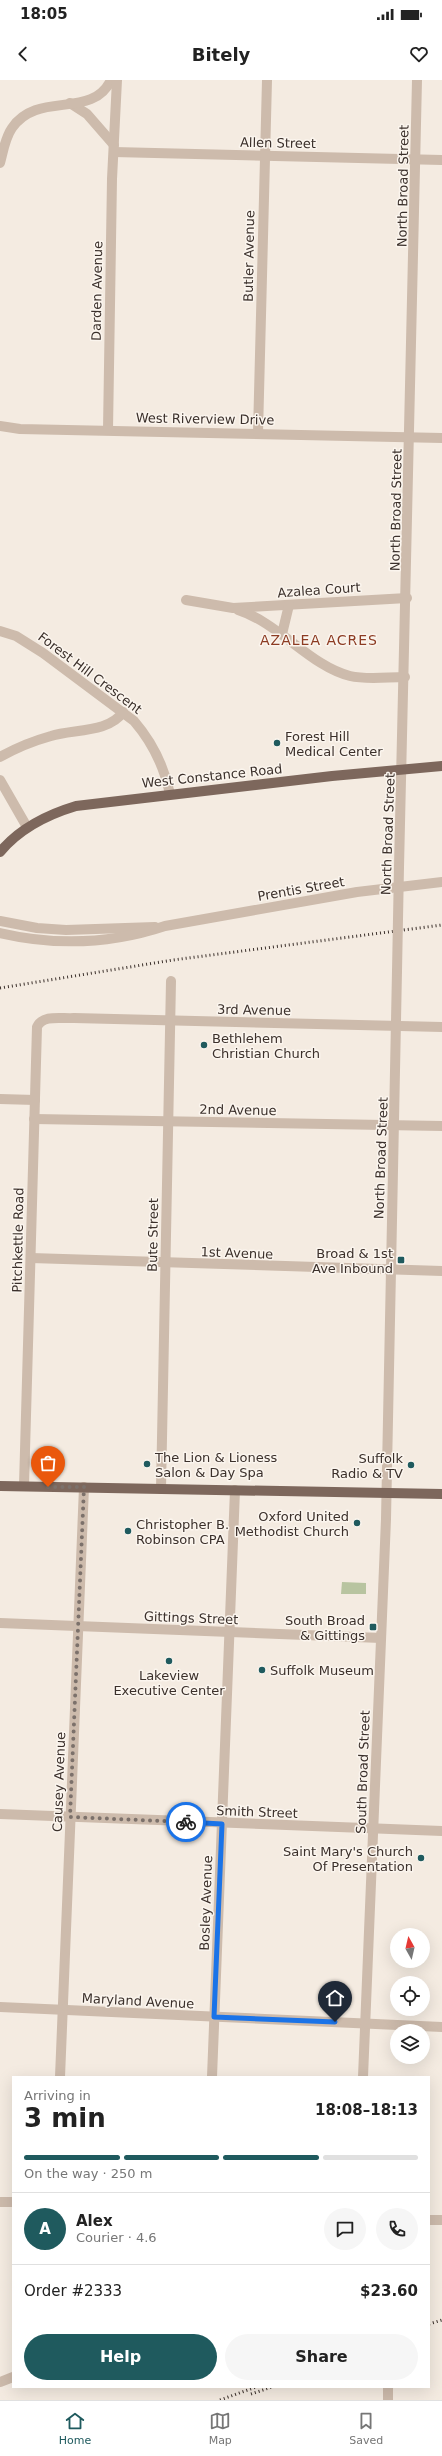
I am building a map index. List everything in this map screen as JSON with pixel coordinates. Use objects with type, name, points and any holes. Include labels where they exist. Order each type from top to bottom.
[{"type":"main road","name":"West Constance Road","points":[[0,852],[27,827],[58,812],[76,806],[170,794],[442,766]]},
{"type":"main road","points":[[0,1486],[442,1494]]},
{"type":"street","points":[[0,163],[11,129],[18,121],[36,109],[70,103],[86,102],[97,97],[107,88],[111,80]]},
{"type":"street","name":"Darden Avenue","points":[[108,430],[114,149],[117,80]]},
{"type":"street","name":"Butler Avenue","points":[[258,433],[267,80]]},
{"type":"street","name":"North Broad Street","points":[[387,1493],[399,867],[407,598],[417,80]]},
{"type":"street","points":[[70,103],[86,114],[114,149]]},
{"type":"street","name":"Allen Street","points":[[114,149],[442,160]]},
{"type":"street","name":"West Riverview Drive","points":[[0,426],[20,429],[442,438]]},
{"type":"street","name":"Azalea Court","points":[[186,600],[233,608],[407,598]]},
{"type":"street","points":[[282,634],[289,605]]},
{"type":"street","name":"Azalea Court","points":[[233,608],[262,620],[338,672],[362,678],[405,677]]},
{"type":"street","name":"Forest Hill Crescent","points":[[0,631],[16,636],[43,653],[123,712],[144,732],[154,748],[167,778],[170,794]]},
{"type":"street","points":[[0,757],[52,736],[105,726],[114,722],[123,712]]},
{"type":"street","points":[[0,780],[27,827]]},
{"type":"street","name":"Prentis Street","points":[[0,921],[37,928],[83,931],[165,926],[357,892],[442,882]]},
{"type":"street","name":"Prentis Street","points":[[0,933],[36,939],[84,942],[127,938],[165,926]]},
{"type":"street","name":"Bute Street","points":[[162,1489],[171,981]]},
{"type":"street","name":"3rd Avenue","points":[[65,1018],[442,1026]]},
{"type":"street","name":"Pitchkettle Road","points":[[24,1486],[37,1027],[43,1020],[65,1018]]},
{"type":"street","points":[[0,1099],[35,1100]]},
{"type":"street","name":"2nd Avenue","points":[[34,1119],[442,1126]]},
{"type":"street","name":"1st Avenue","points":[[31,1258],[442,1271]]},
{"type":"street","name":"Causey Avenue","points":[[60,2076],[84,1487]]},
{"type":"street","name":"Bosley Avenue","points":[[212,2076],[235,1490]]},
{"type":"street","name":"South Broad Street","points":[[363,2076],[387,1493]]},
{"type":"street","name":"Gittings Street","points":[[0,1623],[381,1638]]},
{"type":"street","name":"Smith Street","points":[[0,1814],[222,1824],[442,1831]]},
{"type":"street","name":"Maryland Avenue","points":[[0,2007],[442,2027]]},
{"type":"street","points":[[0,2202],[12,2202]]},
{"type":"street","points":[[430,2220],[442,2220]]},
{"type":"street","points":[[0,2382],[12,2377]]},
{"type":"street","points":[[388,2388],[388,2400]]},
{"type":"green space","points":[[342,1582],[366,1583],[366,1594],[341,1594]]},
{"type":"railway","points":[[0,988],[173,960],[442,925]]},
{"type":"railway","points":[[430,2324],[442,2320]]},
{"type":"railway","points":[[220,2400],[253,2388]]},
{"type":"railway","points":[[251,2394],[269,2388]]},
{"type":"way so far","points":[[48,1487],[84,1487],[70,1817],[186,1822]]},
{"type":"place","name":"Forest Hill Medical Center","points":[[277,743]]},
{"type":"place","name":"Bethlehem Christian Church","points":[[204,1045]]},
{"type":"place","name":"Broad & 1st Ave Inbound","points":[[401,1260]]},
{"type":"place","name":"The Lion & Lioness Salon & Day Spa","points":[[147,1464]]},
{"type":"place","name":"Suffolk Radio & TV","points":[[411,1465]]},
{"type":"place","name":"Oxford United Methodist Church","points":[[357,1523]]},
{"type":"place","name":"Christopher B. Robinson CPA","points":[[128,1531]]},
{"type":"place","name":"South Broad & Gittings","points":[[373,1627]]},
{"type":"place","name":"Lakeview Executive Center","points":[[169,1661]]},
{"type":"place","name":"Suffolk Museum","points":[[262,1670]]},
{"type":"place","name":"Saint Mary's Church Of Presentation","points":[[421,1858]]},
{"type":"district","name":"AZALEA ACRES","points":[[319,640]]},
{"type":"route","points":[[186,1822],[222,1824],[214,2017],[335,2022]]}]
